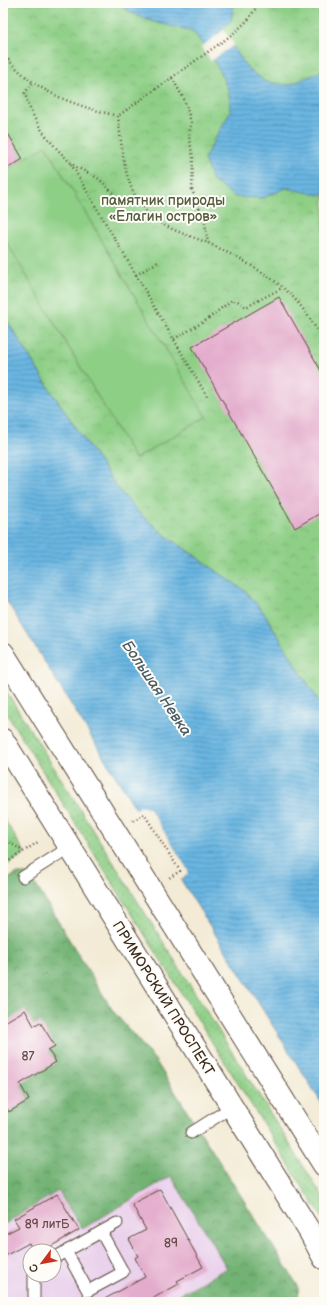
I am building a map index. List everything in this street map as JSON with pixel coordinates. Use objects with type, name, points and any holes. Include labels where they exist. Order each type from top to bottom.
[{"type":"main road","points":[[3,653],[324,1165]]},
{"type":"main road","name":"ПРИМОРСКИЙ ПРОСПЕКТ","points":[[3,740],[310,1232],[324,1258]]},
{"type":"lane","points":[[23,877],[70,847]]},
{"type":"lane","points":[[191,1133],[232,1107]]},
{"type":"lane","points":[[62,1254],[117,1223]]},
{"type":"lane","points":[[66,1252],[88,1291],[123,1272],[101,1232]]},
{"type":"lane","points":[[34,1283],[34,1302]]},
{"type":"path","points":[[118,116],[232,34],[248,20],[259,3]]},
{"type":"path","points":[[3,53],[32,83],[48,93],[118,116]]},
{"type":"path","points":[[172,78],[184,99],[191,122],[189,137],[193,158],[192,190],[205,223],[208,243]]},
{"type":"path","points":[[32,83],[25,93],[33,119],[43,134],[71,164],[208,398]]},
{"type":"path","points":[[118,116],[123,157],[133,192],[146,211],[166,226],[208,243],[262,273],[292,296],[324,342]]},
{"type":"path","points":[[71,164],[100,180],[115,196],[122,200],[138,199]]},
{"type":"path","points":[[136,275],[158,262]]},
{"type":"path","points":[[174,339],[205,321],[232,300],[236,300],[246,307],[282,288]]},
{"type":"path","points":[[132,822],[144,814],[180,871],[168,879]]},
{"type":"path","points":[[3,838],[23,851]]},
{"type":"path","points":[[3,865],[38,842]]},
{"type":"shaded area","points":[[162,1123],[191,1133],[301,1302],[3,1302],[3,1227],[11,1216]]},
{"type":"green space","name":"памятник природы «Елагин остров»","points":[[3,3],[324,3],[324,710],[264,613],[245,591],[165,535],[138,512],[115,485],[49,388],[3,314]]},
{"type":"green space","points":[[46,146],[206,417],[135,459],[3,236],[3,171]]},
{"type":"green space","points":[[3,686],[324,1199],[324,1221],[3,708]]},
{"type":"green space","points":[[3,817],[25,853],[3,868]]},
{"type":"green space","points":[[16,874],[29,874],[113,1011],[155,1060],[298,1286],[299,1302],[166,1302],[227,1268],[171,1176],[82,1229],[58,1191],[3,1225],[3,882]]},
{"type":"water","points":[[118,3],[234,3],[231,21],[221,29],[248,69],[266,82],[289,85],[324,70],[324,196],[286,188],[263,198],[235,197],[213,181],[204,159],[230,112],[229,92],[217,66],[193,31],[153,22],[134,14]]},
{"type":"water","name":"Большая Невка","points":[[3,314],[49,388],[115,485],[138,512],[165,535],[245,591],[264,613],[324,710],[324,1107],[181,880],[185,878],[188,870],[150,809],[146,806],[136,809],[3,595]]},
{"type":"pier","points":[[224,30],[234,45],[211,61],[201,47]]},
{"type":"pier","points":[[141,806],[146,806],[150,809],[188,870],[188,874],[181,880],[180,879],[186,874],[186,870],[149,810],[146,808],[137,811],[136,809]]},
{"type":"building","points":[[3,125],[23,159],[3,171]]},
{"type":"building","points":[[279,297],[324,376],[324,511],[295,528],[192,347]]},
{"type":"building","points":[[25,1010],[34,1026],[40,1022],[55,1046],[48,1050],[56,1062],[20,1084],[29,1100],[9,1112],[3,1102],[3,1023]]},
{"type":"building","points":[[160,1189],[203,1267],[177,1281],[179,1284],[146,1302],[99,1302],[145,1277],[135,1258],[138,1256],[129,1239],[146,1230],[132,1204]]},
{"type":"building","points":[[57,1194],[79,1230],[57,1243],[22,1243],[22,1247],[3,1257],[3,1235],[19,1227],[14,1219]]}]
